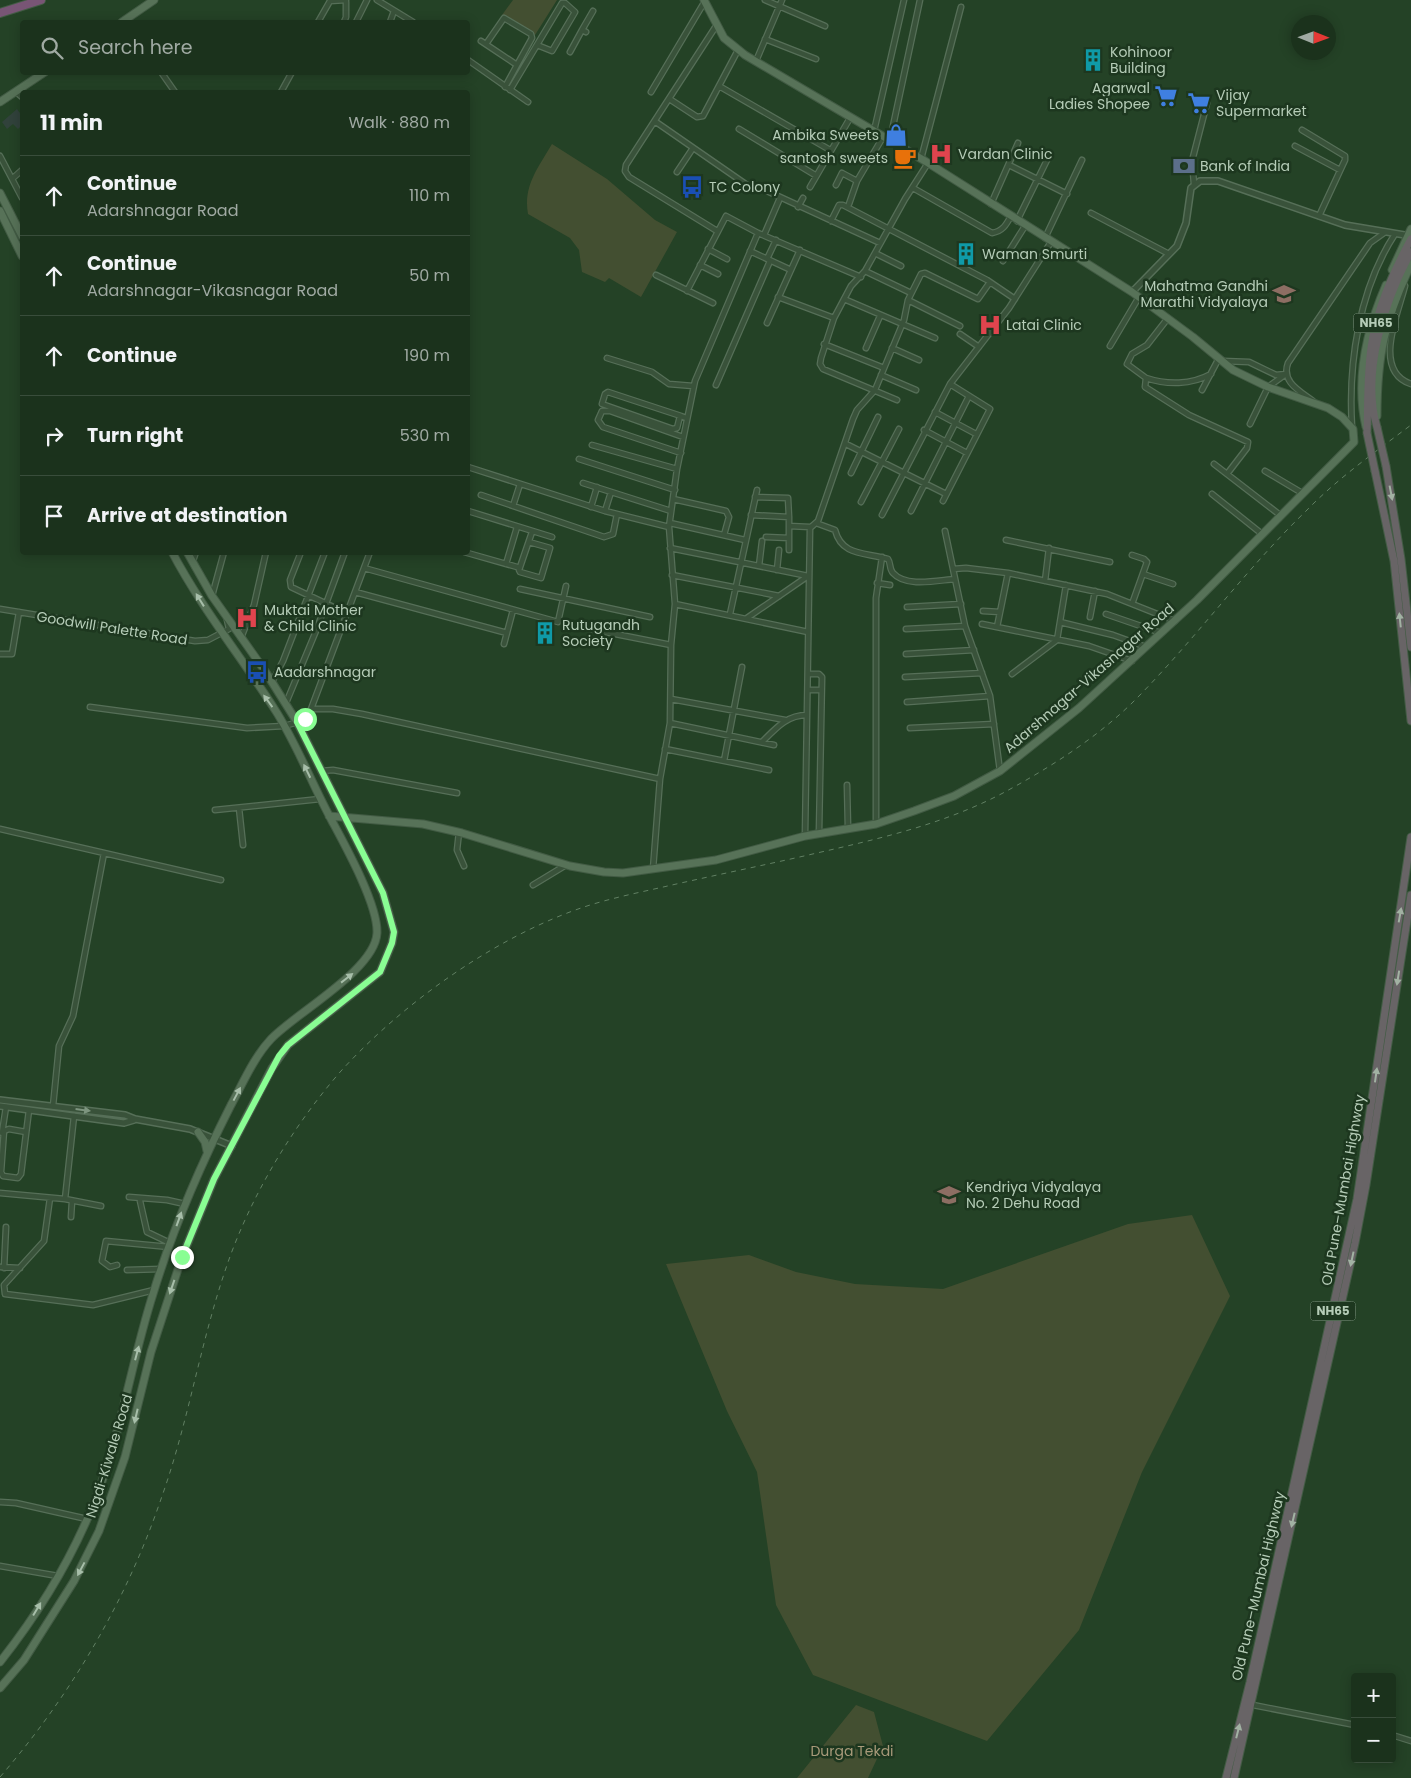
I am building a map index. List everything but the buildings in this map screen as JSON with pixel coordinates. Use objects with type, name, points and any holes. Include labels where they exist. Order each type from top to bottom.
[{"type":"highway","points":[[0,13],[41,0]]},
{"type":"highway","name":"NH65","points":[[1377,426],[1370,413],[1369,364],[1374,329],[1410,235]]},
{"type":"highway","name":"NH65","points":[[1411,252],[1392,294],[1378,337],[1367,433],[1394,560],[1411,721]]},
{"type":"highway","points":[[1377,426],[1396,521],[1411,647]]},
{"type":"highway","name":"Old Pune–Mumbai Highway","points":[[1234,1778],[1248,1704],[1357,1199],[1411,837]]},
{"type":"highway","name":"Old Pune–Mumbai Highway","points":[[1226,1778],[1248,1704],[1355,1242],[1366,1185],[1411,895]]},
{"type":"main road","points":[[125,20],[154,0]]},
{"type":"main road","points":[[705,1],[716,26],[724,38],[756,62],[928,163],[1132,292],[1233,370],[1268,387],[1314,401],[1334,411],[1352,429]]},
{"type":"main road","points":[[24,90],[41,75]]},
{"type":"main road","points":[[0,102],[19,94]]},
{"type":"main road","points":[[0,193],[20,231]]},
{"type":"main road","points":[[0,211],[20,252]]},
{"type":"main road","points":[[16,222],[20,219]]},
{"type":"main road","points":[[1367,433],[1363,418],[1362,380],[1368,334],[1378,303],[1410,235]]},
{"type":"main road","points":[[1377,426],[1379,362],[1383,337],[1394,300],[1410,267]]},
{"type":"main road","name":"Adarshnagar-Vikasnagar Road","points":[[329,816],[405,822],[459,832],[566,865],[604,872],[623,873],[716,860],[818,833],[876,824],[954,796],[1000,771],[1043,738],[1132,660],[1350,448],[1354,442],[1352,429]]},
{"type":"main road","name":"Nigdi-Kiwale Road","points":[[0,1662],[34,1615],[58,1576],[87,1519],[108,1462],[154,1290],[185,1204],[214,1137],[248,1074],[269,1041],[296,1017],[355,971],[373,949],[377,937],[375,917],[354,864],[284,726],[222,634],[174,555]]},
{"type":"main road","points":[[189,555],[212,596],[286,703],[320,771],[346,816]]},
{"type":"main road","name":"Nigdi-Kiwale Road","points":[[0,1688],[24,1660],[74,1581],[95,1540],[127,1450],[151,1352],[182,1257],[214,1179],[279,1056],[294,1041],[380,972],[392,943],[393,926],[383,893],[346,816]]},
{"type":"main road","points":[[198,1132],[205,1142],[207,1151]]},
{"type":"street","points":[[357,20],[367,0]]},
{"type":"street","points":[[377,0],[410,20]]},
{"type":"street","points":[[765,0],[825,26]]},
{"type":"street","points":[[756,62],[782,0]]},
{"type":"street","points":[[874,131],[904,0]]},
{"type":"street","points":[[849,204],[858,182],[886,138],[920,0]]},
{"type":"street","points":[[319,20],[330,1],[346,1],[345,20]]},
{"type":"street","points":[[650,92],[705,1]]},
{"type":"street","points":[[510,90],[562,3],[574,8],[575,12],[552,50],[537,45]]},
{"type":"street","points":[[921,159],[961,7]]},
{"type":"street","points":[[391,20],[394,11]]},
{"type":"street","points":[[570,52],[584,31],[593,11]]},
{"type":"street","points":[[486,44],[504,18],[531,34],[532,38],[505,86]]},
{"type":"street","points":[[716,26],[671,100],[626,165],[626,174],[716,231]]},
{"type":"street","points":[[765,39],[816,59]]},
{"type":"street","points":[[480,40],[517,65]]},
{"type":"street","points":[[671,100],[697,117],[703,116],[738,50]]},
{"type":"street","points":[[470,61],[528,102]]},
{"type":"street","points":[[163,75],[174,90]]},
{"type":"street","points":[[282,90],[290,75]]},
{"type":"street","points":[[719,86],[830,150]]},
{"type":"street","points":[[1194,184],[1192,161],[1207,103]]},
{"type":"street","points":[[810,186],[850,118]]},
{"type":"street","points":[[656,122],[747,184],[880,243]]},
{"type":"street","points":[[739,129],[815,175]]},
{"type":"street","points":[[1302,130],[1345,156],[1318,216]]},
{"type":"street","points":[[991,204],[1018,144]]},
{"type":"street","points":[[1295,146],[1340,170]]},
{"type":"street","points":[[677,172],[693,148]]},
{"type":"street","points":[[0,156],[20,194]]},
{"type":"street","points":[[913,188],[992,233],[999,232],[1014,218],[1049,156]]},
{"type":"street","points":[[882,515],[924,430],[950,384],[1015,299],[1048,240],[1082,160]]},
{"type":"street","points":[[897,400],[823,369],[820,364],[824,344],[844,299],[854,282],[865,271],[888,228],[928,163]]},
{"type":"street","points":[[1009,166],[1067,194]]},
{"type":"street","points":[[12,178],[20,172]]},
{"type":"street","points":[[836,185],[842,173],[858,182]]},
{"type":"street","points":[[1132,292],[1170,254],[1183,236],[1191,188],[1200,181],[1218,181],[1354,228],[1410,235]]},
{"type":"street","points":[[764,235],[780,198]]},
{"type":"street","points":[[798,207],[803,198]]},
{"type":"street","points":[[831,221],[841,205],[990,282],[1015,299]]},
{"type":"street","points":[[1091,213],[1170,254]]},
{"type":"street","points":[[687,291],[716,231],[726,216],[758,233],[861,277]]},
{"type":"street","points":[[1003,261],[1025,226]]},
{"type":"street","points":[[654,869],[660,779],[670,723],[671,645],[675,604],[669,525],[677,469],[693,386],[758,233]]},
{"type":"street","points":[[1250,424],[1268,387],[1286,374],[1291,357],[1313,325],[1370,243],[1384,233]]},
{"type":"street","points":[[1352,429],[1351,374],[1358,328],[1378,265],[1395,234]]},
{"type":"street","points":[[716,385],[776,240]]},
{"type":"street","points":[[708,249],[727,259]]},
{"type":"street","points":[[767,323],[800,250]]},
{"type":"street","points":[[750,251],[791,270]]},
{"type":"street","points":[[875,253],[901,266]]},
{"type":"street","points":[[700,265],[718,274]]},
{"type":"street","points":[[1410,267],[1394,324],[1390,356],[1391,367],[1395,374],[1411,384]]},
{"type":"street","points":[[865,271],[911,293]]},
{"type":"street","points":[[789,526],[810,527],[816,523],[858,410],[874,390],[881,375],[902,326],[908,300],[921,274],[925,273],[978,299],[990,282]]},
{"type":"street","points":[[656,275],[713,303]]},
{"type":"street","points":[[778,297],[834,318]]},
{"type":"street","points":[[1110,346],[1139,298]]},
{"type":"street","points":[[844,299],[902,326],[935,338]]},
{"type":"street","points":[[908,300],[960,326]]},
{"type":"street","points":[[866,348],[880,316]]},
{"type":"street","points":[[1168,318],[1147,345],[1132,354],[1127,364],[1146,378],[1177,383],[1204,378],[1211,374]]},
{"type":"street","points":[[960,334],[979,347]]},
{"type":"street","points":[[824,344],[884,368]]},
{"type":"street","points":[[892,348],[919,360]]},
{"type":"street","points":[[607,358],[652,372],[669,384],[693,386]]},
{"type":"street","points":[[1202,390],[1221,360],[1248,362],[1276,375],[1286,374]]},
{"type":"street","points":[[1286,374],[1294,388],[1314,401]]},
{"type":"street","points":[[881,375],[916,390]]},
{"type":"street","points":[[1146,378],[1144,387],[1154,394],[1189,415],[1226,430],[1248,442],[1247,448],[1227,474]]},
{"type":"street","points":[[943,501],[990,409],[950,384]]},
{"type":"street","points":[[680,416],[677,428],[673,429],[602,404],[608,392],[680,416],[686,418]]},
{"type":"street","points":[[911,511],[970,396]]},
{"type":"street","points":[[680,452],[603,427],[598,420],[602,411],[610,411],[683,437]]},
{"type":"street","points":[[935,412],[976,434]]},
{"type":"street","points":[[851,473],[878,417]]},
{"type":"street","points":[[861,502],[899,429]]},
{"type":"street","points":[[924,430],[967,452]]},
{"type":"street","points":[[846,444],[946,494]]},
{"type":"street","points":[[592,445],[677,469]]},
{"type":"street","points":[[579,459],[675,490]]},
{"type":"street","points":[[1214,464],[1280,515]]},
{"type":"street","points":[[470,467],[605,511],[745,540]]},
{"type":"street","points":[[1265,471],[1302,493]]},
{"type":"street","points":[[583,483],[671,511]]},
{"type":"street","points":[[513,506],[520,484]]},
{"type":"street","points":[[591,507],[597,487]]},
{"type":"street","points":[[730,614],[757,490]]},
{"type":"street","points":[[605,511],[611,492]]},
{"type":"street","points":[[1212,494],[1262,534]]},
{"type":"street","points":[[481,496],[604,537],[612,534],[617,514]]},
{"type":"street","points":[[755,497],[788,498],[789,550]]},
{"type":"street","points":[[673,499],[726,511],[728,517],[724,535]]},
{"type":"street","points":[[470,512],[552,537]]},
{"type":"street","points":[[751,515],[788,517]]},
{"type":"street","points":[[816,523],[833,528],[838,541],[850,551],[890,560],[893,573],[908,580],[956,579]]},
{"type":"street","points":[[506,564],[517,527]]},
{"type":"street","points":[[805,836],[810,527]]},
{"type":"street","points":[[946,531],[966,626],[990,696],[1000,771]]},
{"type":"street","points":[[529,542],[550,548],[542,578],[520,572],[529,542],[532,532]]},
{"type":"street","points":[[759,566],[764,539],[789,538]]},
{"type":"street","points":[[1006,540],[1110,562]]},
{"type":"street","points":[[670,548],[808,576]]},
{"type":"street","points":[[1045,581],[1049,548]]},
{"type":"street","points":[[776,570],[779,550]]},
{"type":"street","points":[[470,554],[517,567]]},
{"type":"street","points":[[193,563],[195,555]]},
{"type":"street","points":[[212,596],[223,555]]},
{"type":"street","points":[[241,638],[254,605],[265,555]]},
{"type":"street","points":[[300,555],[290,584],[296,591],[346,614]]},
{"type":"street","points":[[272,682],[325,555]]},
{"type":"street","points":[[286,703],[344,555]]},
{"type":"street","points":[[90,707],[247,728],[284,726],[305,719],[311,709],[369,555]]},
{"type":"street","points":[[1132,555],[1146,560],[1132,604]]},
{"type":"street","points":[[876,824],[877,584],[882,557]]},
{"type":"street","points":[[364,568],[558,622],[566,586]]},
{"type":"street","points":[[953,569],[966,568],[1008,573],[1095,591],[1175,620]]},
{"type":"street","points":[[997,627],[1008,573]]},
{"type":"street","points":[[1143,574],[1172,584]]},
{"type":"street","points":[[672,575],[779,596]]},
{"type":"street","points":[[747,618],[808,576]]},
{"type":"street","points":[[877,584],[890,585]]},
{"type":"street","points":[[1012,674],[1058,640],[1066,585]]},
{"type":"street","points":[[520,589],[650,617]]},
{"type":"street","points":[[1090,617],[1095,591]]},
{"type":"street","points":[[355,592],[507,633]]},
{"type":"street","points":[[675,604],[730,614],[808,632]]},
{"type":"street","points":[[907,607],[961,604]]},
{"type":"street","name":"Goodwill Palette Road","points":[[0,609],[195,641],[208,640],[222,634]]},
{"type":"street","points":[[504,644],[513,610]]},
{"type":"street","points":[[983,611],[1000,612]]},
{"type":"street","points":[[0,654],[12,654],[20,612]]},
{"type":"street","points":[[222,634],[229,630],[225,614]]},
{"type":"street","points":[[1106,614],[1161,633]]},
{"type":"street","points":[[1060,622],[1113,635],[1146,647]]},
{"type":"street","points":[[982,624],[1106,650],[1132,660]]},
{"type":"street","points":[[906,629],[966,626]]},
{"type":"street","points":[[585,628],[671,645]]},
{"type":"street","points":[[906,654],[974,650]]},
{"type":"street","points":[[724,761],[742,667]]},
{"type":"street","points":[[905,677],[982,673]]},
{"type":"street","points":[[808,674],[821,675],[818,833]]},
{"type":"street","points":[[808,690],[821,690]]},
{"type":"street","points":[[907,702],[990,696]]},
{"type":"street","points":[[671,699],[785,720]]},
{"type":"street","points":[[311,709],[333,709],[362,714],[660,779]]},
{"type":"street","points":[[762,742],[785,720],[795,716],[808,715]]},
{"type":"street","points":[[670,723],[774,744]]},
{"type":"street","points":[[910,728],[994,724]]},
{"type":"street","points":[[665,749],[769,770]]},
{"type":"street","points":[[320,771],[333,770],[457,793]]},
{"type":"street","points":[[847,785],[848,828]]},
{"type":"street","points":[[215,810],[320,799]]},
{"type":"street","points":[[239,808],[243,845]]},
{"type":"street","points":[[0,829],[221,880]]},
{"type":"street","points":[[459,832],[457,850],[464,866]]},
{"type":"street","points":[[52,1106],[59,1046],[73,1016],[104,854]]},
{"type":"street","points":[[533,885],[566,865]]},
{"type":"street","points":[[0,1100],[125,1115],[135,1120],[198,1132],[232,1146]]},
{"type":"street","points":[[0,1151],[3,1107],[124,1123],[135,1120]]},
{"type":"street","points":[[26,1132],[9,1129],[4,1131],[1,1172],[3,1176],[20,1177],[29,1110]]},
{"type":"street","points":[[65,1199],[74,1116]]},
{"type":"street","points":[[0,1193],[65,1199],[100,1206]]},
{"type":"street","points":[[129,1197],[167,1200],[185,1204]]},
{"type":"street","points":[[50,1198],[44,1241],[4,1286],[3,1290],[8,1295],[93,1305],[154,1290]]},
{"type":"street","points":[[71,1217],[72,1201]]},
{"type":"street","points":[[140,1201],[147,1232],[170,1245]]},
{"type":"street","points":[[6,1227],[3,1237],[2,1268],[20,1268]]},
{"type":"street","points":[[117,1266],[110,1267],[103,1263],[102,1256],[106,1241],[170,1245]]},
{"type":"street","points":[[126,1270],[161,1269]]},
{"type":"street","points":[[0,1502],[16,1503],[87,1519]]},
{"type":"street","points":[[0,1566],[58,1576]]},
{"type":"street","points":[[1248,1704],[1351,1724]]},
{"type":"street","points":[[1396,1736],[1411,1741]]},
{"type":"shaded area","points":[[17,109],[20,113],[20,127],[18,129],[13,124],[7,129],[2,122]]},
{"type":"green space","points":[[513,0],[557,0],[535,35],[502,15]]},
{"type":"green space","points":[[552,144],[607,179],[655,220],[677,232],[641,297],[609,278],[605,282],[582,272],[579,250],[570,238],[528,214],[527,204],[530,186],[537,169]]},
{"type":"green space","points":[[1192,1215],[1230,1296],[1142,1472],[1079,1630],[987,1741],[813,1675],[776,1605],[757,1472],[727,1411],[666,1264],[749,1255],[796,1272],[855,1284],[943,1289],[1128,1224]]},
{"type":"green space","name":"Durga Tekdi","points":[[856,1705],[874,1712],[883,1746],[868,1778],[797,1778]]},
{"type":"railway","points":[[0,1777],[26,1746],[72,1681],[94,1646],[131,1574],[147,1537],[170,1471],[226,1268],[247,1215],[260,1189],[289,1139],[323,1093],[341,1071],[392,1021],[421,997],[483,955],[548,921],[581,908],[615,898],[906,831],[979,805],[1039,773],[1108,725],[1138,697],[1181,651],[1263,556],[1318,499],[1343,477],[1411,425]]},
{"type":"place","name":"Kohinoor Building","points":[[1093,60]]},
{"type":"place","name":"Agarwal Ladies Shopee","points":[[1166,96]]},
{"type":"place","name":"Vijay Supermarket","points":[[1199,103]]},
{"type":"place","name":"Ambika Sweets","points":[[896,135]]},
{"type":"place","name":"Vardan Clinic","points":[[941,154]]},
{"type":"place","name":"santosh sweets","points":[[905,158]]},
{"type":"place","name":"Bank of India","points":[[1184,166]]},
{"type":"place","name":"TC Colony","points":[[692,187]]},
{"type":"place","name":"Waman Smurti","points":[[966,254]]},
{"type":"place","name":"Mahatma Gandhi Marathi Vidyalaya","points":[[1284,294]]},
{"type":"place","name":"Latai Clinic","points":[[990,325]]},
{"type":"place","name":"Muktai Mother & Child Clinic","points":[[247,618]]},
{"type":"place","name":"Rutugandh Society","points":[[545,633]]},
{"type":"place","name":"Aadarshnagar","points":[[257,672]]},
{"type":"place","name":"Kendriya Vidyalaya No. 2 Dehu Road","points":[[949,1195]]},
{"type":"route","points":[[182,1257],[214,1179],[279,1056],[288,1045],[380,972],[392,943],[394,932],[392,920],[383,893],[352,829],[318,768],[297,722],[305,719]]}]
